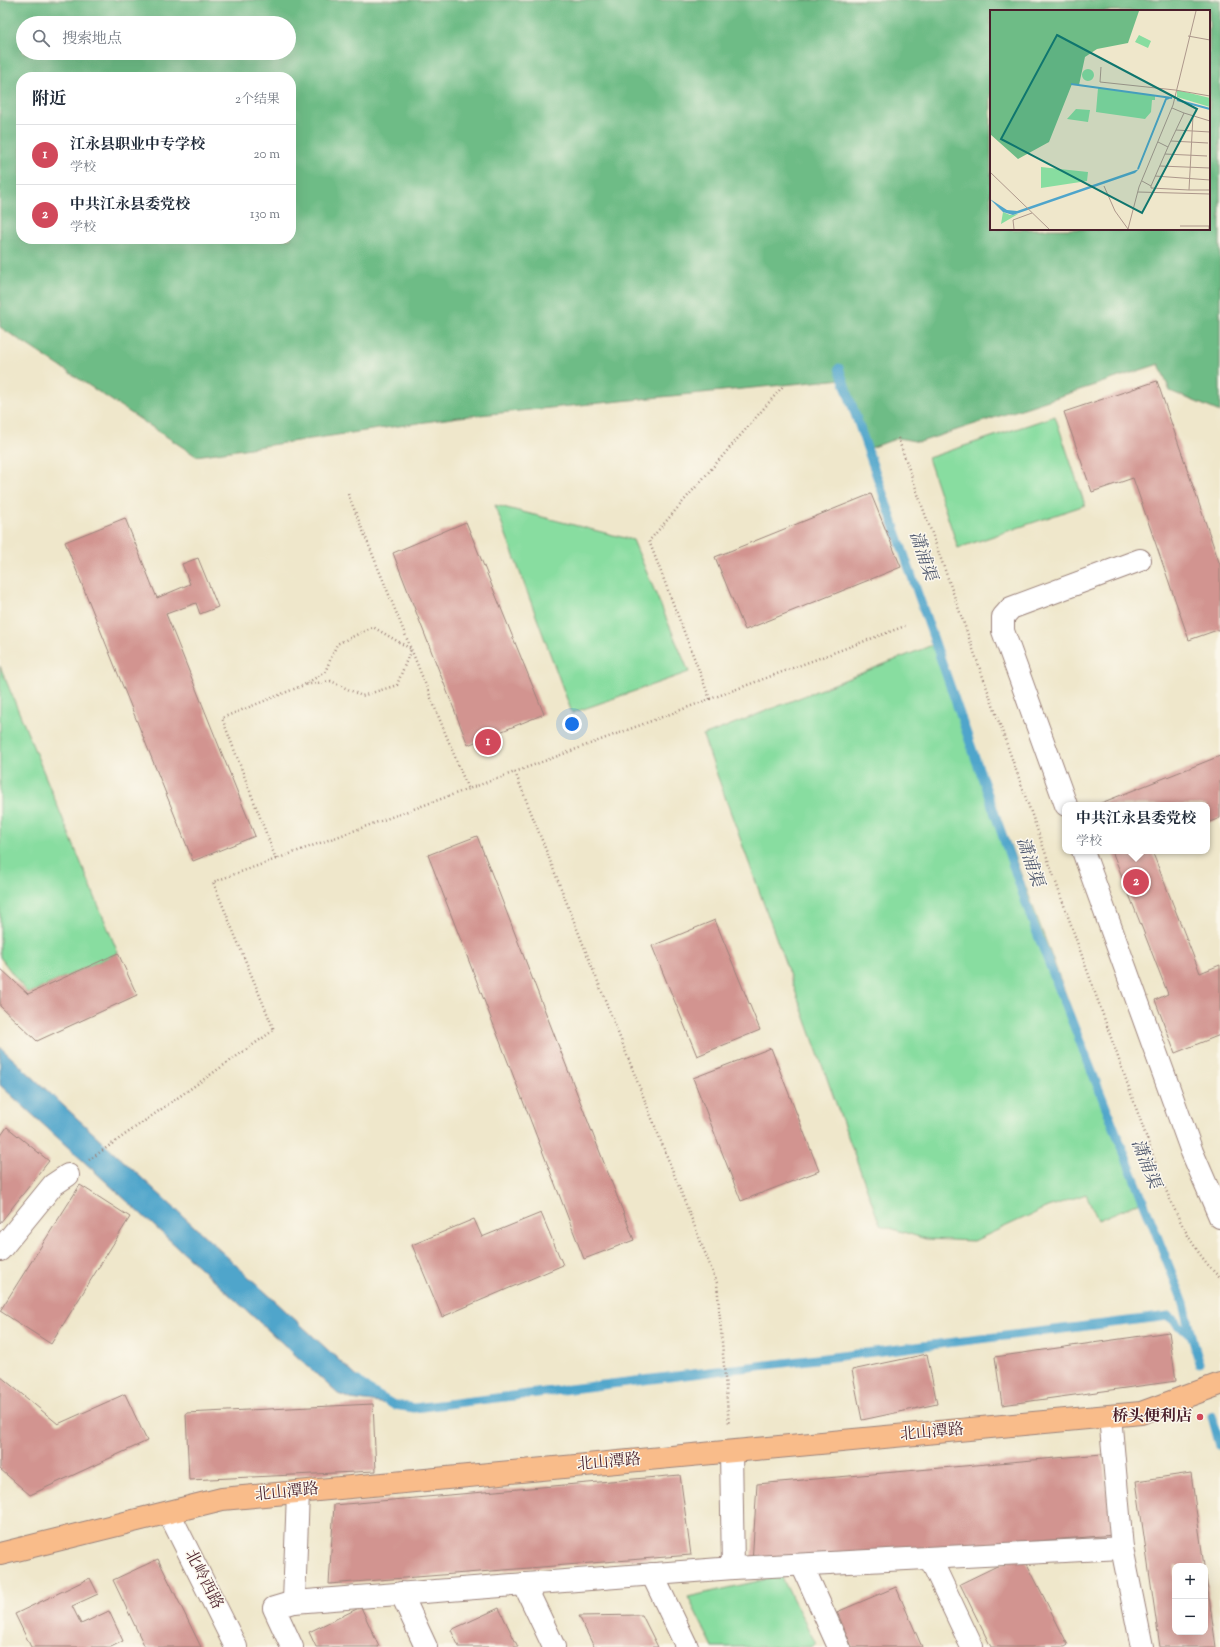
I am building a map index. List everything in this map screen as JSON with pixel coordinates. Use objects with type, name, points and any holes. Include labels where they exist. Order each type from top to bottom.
[{"type":"main road","name":"北山潭路","points":[[0,1554],[222,1499],[1141,1413],[1220,1384]]},
{"type":"lane","points":[[1065,802],[1003,631],[1003,617],[1011,608],[1140,560]]},
{"type":"lane","points":[[1084,854],[1192,1152],[1220,1217]]},
{"type":"lane","points":[[0,1250],[53,1185],[68,1175]]},
{"type":"lane","points":[[1110,1416],[1122,1548],[1138,1646]]},
{"type":"lane","points":[[731,1452],[733,1568]]},
{"type":"lane","points":[[294,1602],[298,1492]]},
{"type":"lane","name":"北岭西路","points":[[169,1512],[236,1647]]},
{"type":"lane","points":[[292,1647],[274,1608],[294,1602],[733,1568],[1122,1548]]},
{"type":"lane","points":[[930,1558],[972,1647]]},
{"type":"lane","points":[[802,1565],[839,1647]]},
{"type":"lane","points":[[652,1574],[687,1647]]},
{"type":"lane","points":[[524,1584],[554,1647]]},
{"type":"lane","points":[[401,1593],[426,1647]]},
{"type":"path","points":[[710,699],[649,542],[784,385]]},
{"type":"path","points":[[898,438],[1162,1181],[1179,1219],[1194,1246],[1207,1265],[1220,1278]]},
{"type":"path","points":[[348,494],[468,789]]},
{"type":"path","points":[[68,1175],[274,1030],[213,882],[515,772],[905,626]]},
{"type":"path","points":[[276,859],[222,718],[304,685],[325,672],[337,644],[373,627],[411,649]]},
{"type":"path","points":[[304,685],[331,681],[362,696],[397,685],[411,649]]},
{"type":"path","points":[[515,772],[717,1283],[726,1400]]},
{"type":"green space","points":[[0,0],[1220,0],[1220,412],[1170,391],[1159,364],[920,442],[898,438],[868,449],[843,379],[459,417],[196,456],[0,327]]},
{"type":"green space","points":[[1055,416],[1085,505],[958,548],[928,458]]},
{"type":"green space","points":[[495,505],[633,540],[689,672],[572,713]]},
{"type":"green space","points":[[935,644],[1143,1201],[1098,1220],[1086,1194],[1043,1209],[974,1241],[926,1239],[880,1225],[703,736]]},
{"type":"green space","points":[[0,666],[118,953],[28,994],[0,957]]},
{"type":"green space","points":[[781,1576],[816,1644],[810,1647],[713,1647],[688,1597]]},
{"type":"water","points":[[0,1047],[367,1386],[368,1389],[394,1405],[351,1399],[338,1394],[0,1085]]},
{"type":"building","points":[[1157,381],[1220,565],[1220,629],[1189,640],[1133,478],[1092,492],[1064,412]]},
{"type":"building","points":[[871,494],[901,567],[745,630],[715,557]]},
{"type":"building","points":[[125,518],[157,598],[190,584],[182,564],[198,558],[218,607],[200,614],[196,603],[166,614],[255,836],[193,861],[65,542]]},
{"type":"building","points":[[466,522],[544,714],[468,745],[393,553]]},
{"type":"building","points":[[1220,756],[1220,818],[1210,822],[1210,802],[1104,802]]},
{"type":"building","points":[[477,836],[634,1240],[584,1259],[428,855]]},
{"type":"building","points":[[1113,854],[1153,854],[1200,973],[1220,965],[1220,1035],[1175,1053],[1155,1000],[1168,994]]},
{"type":"building","points":[[715,920],[760,1030],[697,1056],[652,946]]},
{"type":"building","points":[[118,953],[137,995],[37,1041],[0,1006],[0,968],[28,994]]},
{"type":"building","points":[[771,1048],[819,1171],[741,1201],[693,1078]]},
{"type":"building","points":[[7,1127],[49,1161],[0,1223],[0,1137]]},
{"type":"building","points":[[80,1185],[130,1217],[51,1344],[0,1311]]},
{"type":"building","points":[[541,1213],[563,1265],[442,1317],[412,1245],[474,1219],[482,1237]]},
{"type":"building","points":[[1169,1332],[1176,1381],[1002,1405],[995,1357]]},
{"type":"building","points":[[927,1354],[937,1404],[862,1420],[852,1370]]},
{"type":"building","points":[[0,1376],[58,1424],[125,1394],[147,1441],[30,1495],[0,1469]]},
{"type":"building","points":[[373,1404],[376,1471],[189,1480],[186,1413]]},
{"type":"building","points":[[1102,1454],[1114,1535],[752,1563],[757,1484]]},
{"type":"building","points":[[1191,1473],[1204,1563],[1172,1563],[1172,1635],[1208,1635],[1208,1590],[1216,1647],[1160,1647],[1136,1481]]},
{"type":"building","points":[[680,1475],[691,1555],[329,1584],[334,1505]]},
{"type":"building","points":[[1022,1554],[1068,1645],[1065,1647],[991,1647],[960,1584]]},
{"type":"building","points":[[158,1559],[201,1647],[145,1647],[113,1580]]},
{"type":"building","points":[[90,1578],[98,1594],[72,1606],[81,1624],[109,1611],[123,1641],[111,1647],[31,1647],[15,1614]]},
{"type":"building","points":[[896,1587],[922,1647],[852,1647],[837,1612]]},
{"type":"building","points":[[361,1607],[379,1647],[316,1647],[309,1632]]},
{"type":"building","points":[[499,1608],[518,1647],[459,1647],[451,1630]]},
{"type":"building","points":[[642,1615],[658,1647],[594,1647],[579,1616]]},
{"type":"waterway","name":"潇浦渠","points":[[839,368],[1033,923],[1184,1304],[1199,1363]]},
{"type":"waterway","points":[[358,1381],[367,1389],[394,1405],[414,1408],[1169,1316],[1192,1337]]},
{"type":"waterway","name":"潇浦渠","points":[[1212,1416],[1220,1446]]},
{"type":"place","name":"江永县职业中专学校","points":[[488,742]]},
{"type":"place","name":"中共江永县委党校","points":[[1136,882]]},
{"type":"place","name":"桥头便利店","points":[[1200,1417]]}]
